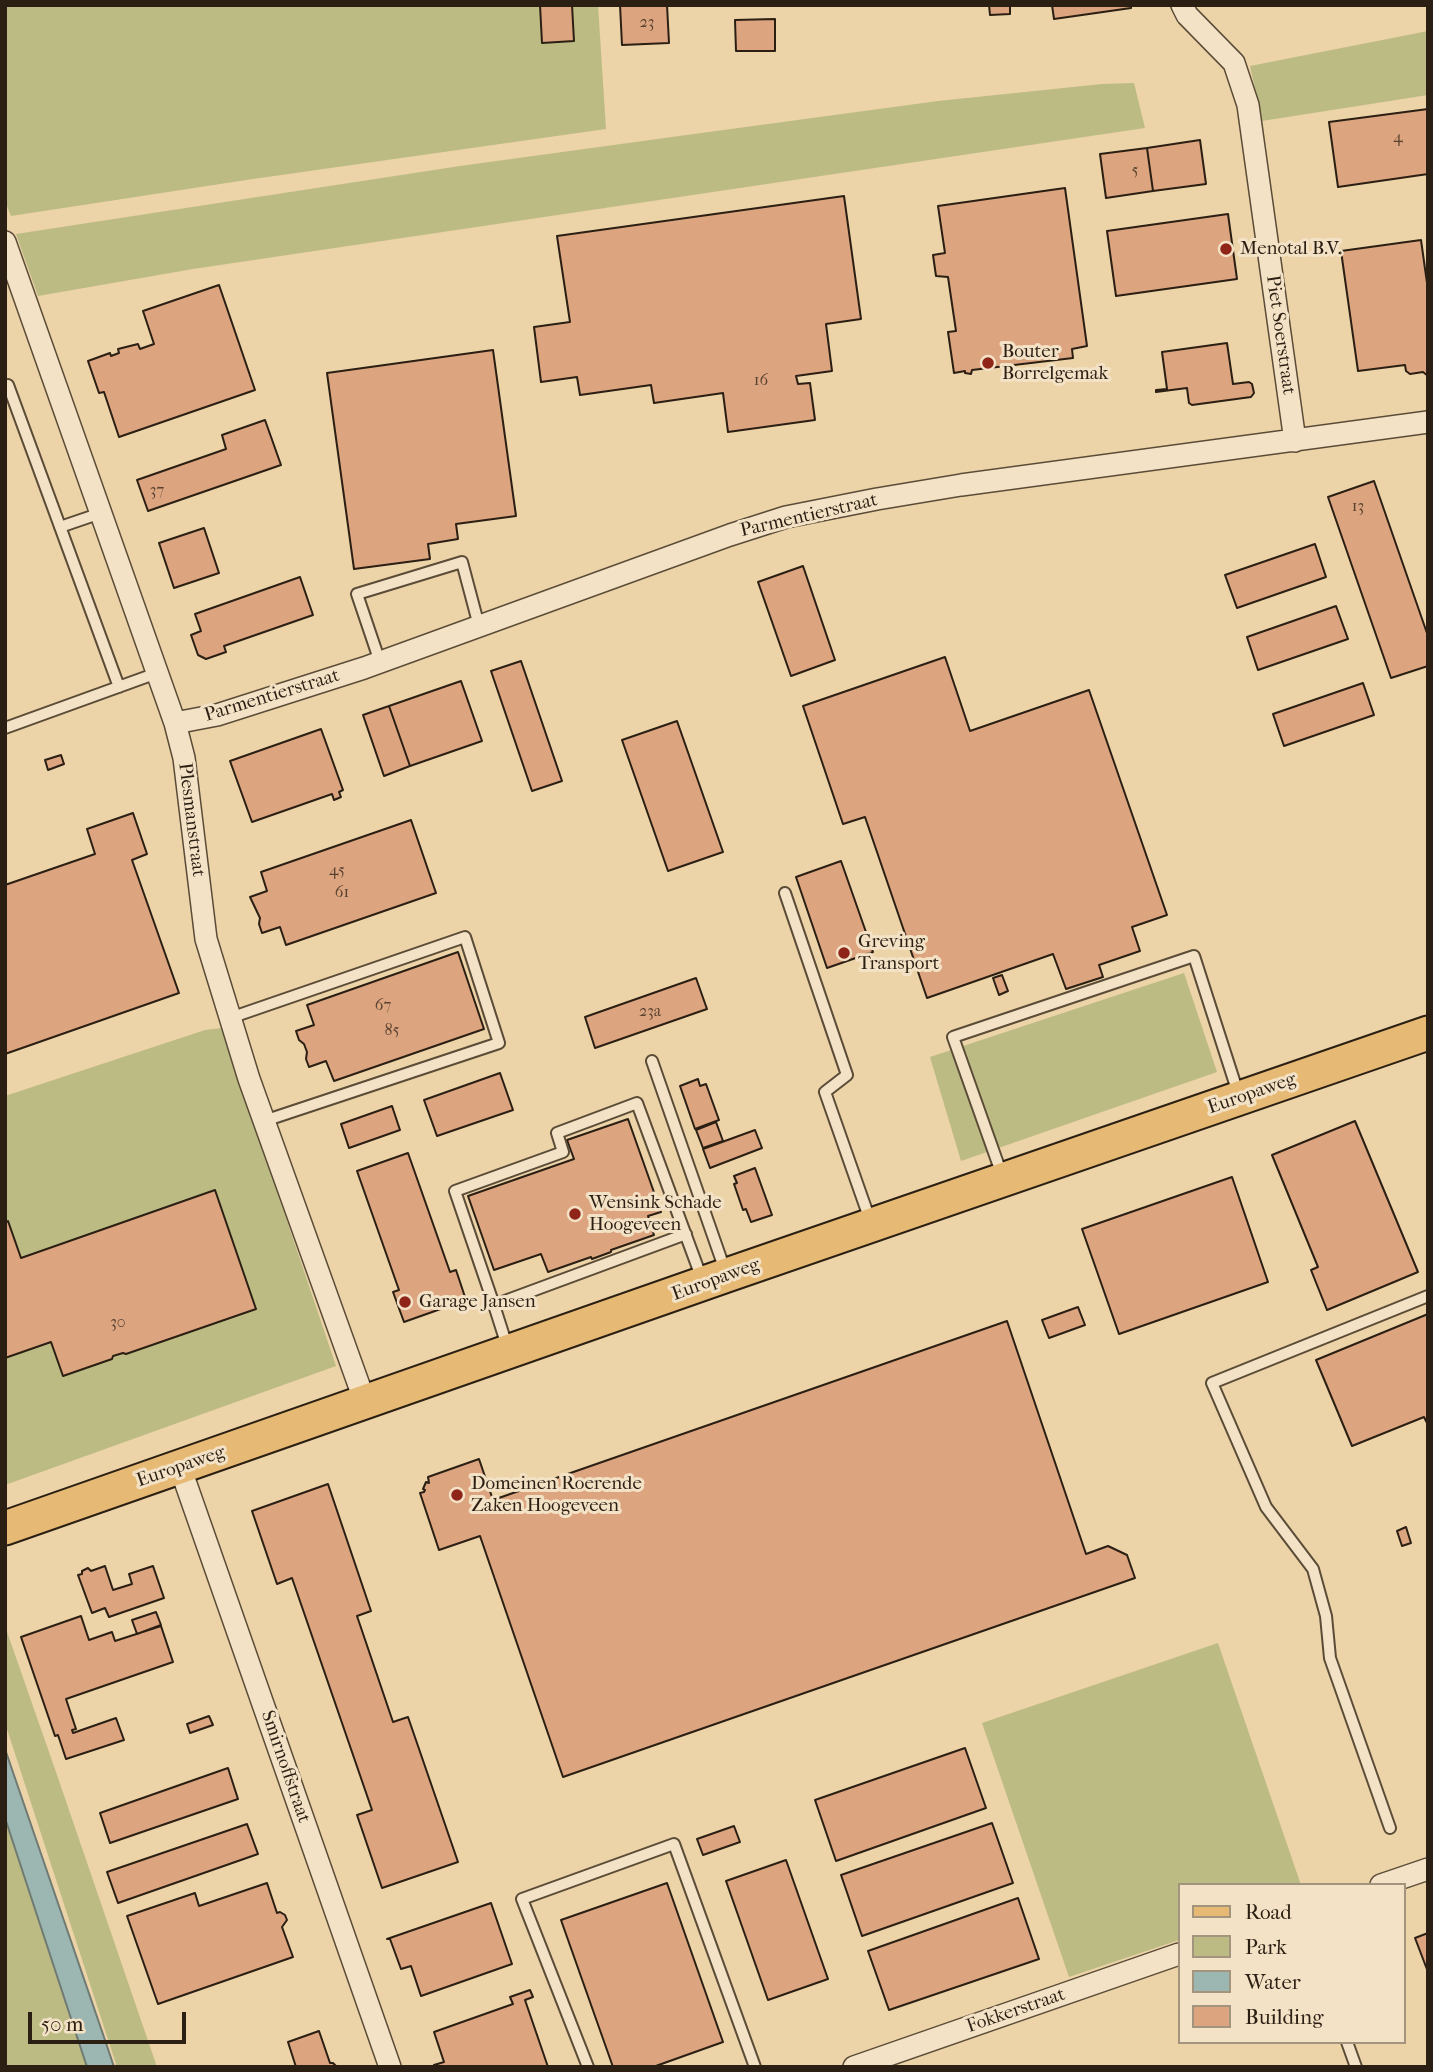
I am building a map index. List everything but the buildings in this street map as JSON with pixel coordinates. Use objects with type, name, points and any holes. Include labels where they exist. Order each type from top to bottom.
[{"type":"main road","name":"Europaweg","points":[[5,1528],[1428,1033]]},
{"type":"street","name":"Piet Soerstraat","points":[[1182,5],[1187,15],[1234,63],[1248,105],[1295,441]]},
{"type":"street","name":"Plesmanstraat","points":[[5,242],[175,723],[184,758],[206,939],[264,1121],[365,1402]]},
{"type":"street","name":"Parmentierstraat","points":[[175,723],[217,715],[380,662],[786,517],[961,485],[1428,422]]},
{"type":"street","name":"Smirnoffstraat","points":[[180,1467],[390,2067]]},
{"type":"street","points":[[1387,1883],[1428,1869]]},
{"type":"street","name":"Fokkerstraat","points":[[854,2067],[1178,1954]]},
{"type":"lane","points":[[8,384],[118,687]]},
{"type":"lane","points":[[60,527],[101,513]]},
{"type":"lane","points":[[380,662],[356,594],[462,562],[479,626]]},
{"type":"lane","points":[[5,728],[158,673]]},
{"type":"lane","points":[[785,893],[847,1075],[825,1091],[872,1226]]},
{"type":"lane","points":[[230,1018],[465,937],[499,1043],[264,1121]]},
{"type":"lane","points":[[1004,1180],[953,1037],[1194,956],[1240,1099]]},
{"type":"lane","points":[[652,1061],[715,1280]]},
{"type":"lane","points":[[509,1352],[455,1192],[564,1152],[557,1133],[637,1103],[685,1234],[715,1280]]},
{"type":"lane","points":[[494,1305],[685,1234]]},
{"type":"lane","points":[[1390,1828],[1330,1658],[1326,1616],[1313,1569],[1266,1507],[1212,1382],[1428,1296]]},
{"type":"lane","points":[[588,2067],[522,1899],[674,1844],[755,2067]]},
{"type":"lane","points":[[1348,2044],[1356,2067]]},
{"type":"green space","points":[[5,5],[598,5],[606,129],[11,216],[5,201]]},
{"type":"green space","points":[[1428,31],[1428,95],[1262,121],[1250,66]]},
{"type":"green space","points":[[1134,83],[1145,128],[193,269],[38,296],[16,234],[460,166],[938,101]]},
{"type":"green space","points":[[1184,973],[1217,1072],[961,1161],[930,1057]]},
{"type":"green space","points":[[222,1028],[336,1366],[5,1485],[5,1096],[205,1030]]},
{"type":"green space","points":[[5,1626],[157,2067],[117,2067],[5,1723]]},
{"type":"green space","points":[[1218,1643],[1300,1883],[1178,1883],[1178,1940],[1069,1977],[982,1723]]},
{"type":"green space","points":[[5,1818],[87,2067],[5,2067]]},
{"type":"water","points":[[5,1749],[114,2067],[87,2067],[5,1818]]},
{"type":"place","name":"Menotal B.V.","points":[[1226,249]]},
{"type":"place","name":"Bouter Borrelgemak","points":[[988,363]]},
{"type":"place","name":"Greving Transport","points":[[844,953]]},
{"type":"place","name":"Wensink Schade Hoogeveen","points":[[575,1214]]},
{"type":"place","name":"Garage Jansen","points":[[405,1302]]},
{"type":"place","name":"Domeinen Roerende Zaken Hoogeveen","points":[[457,1495]]}]
